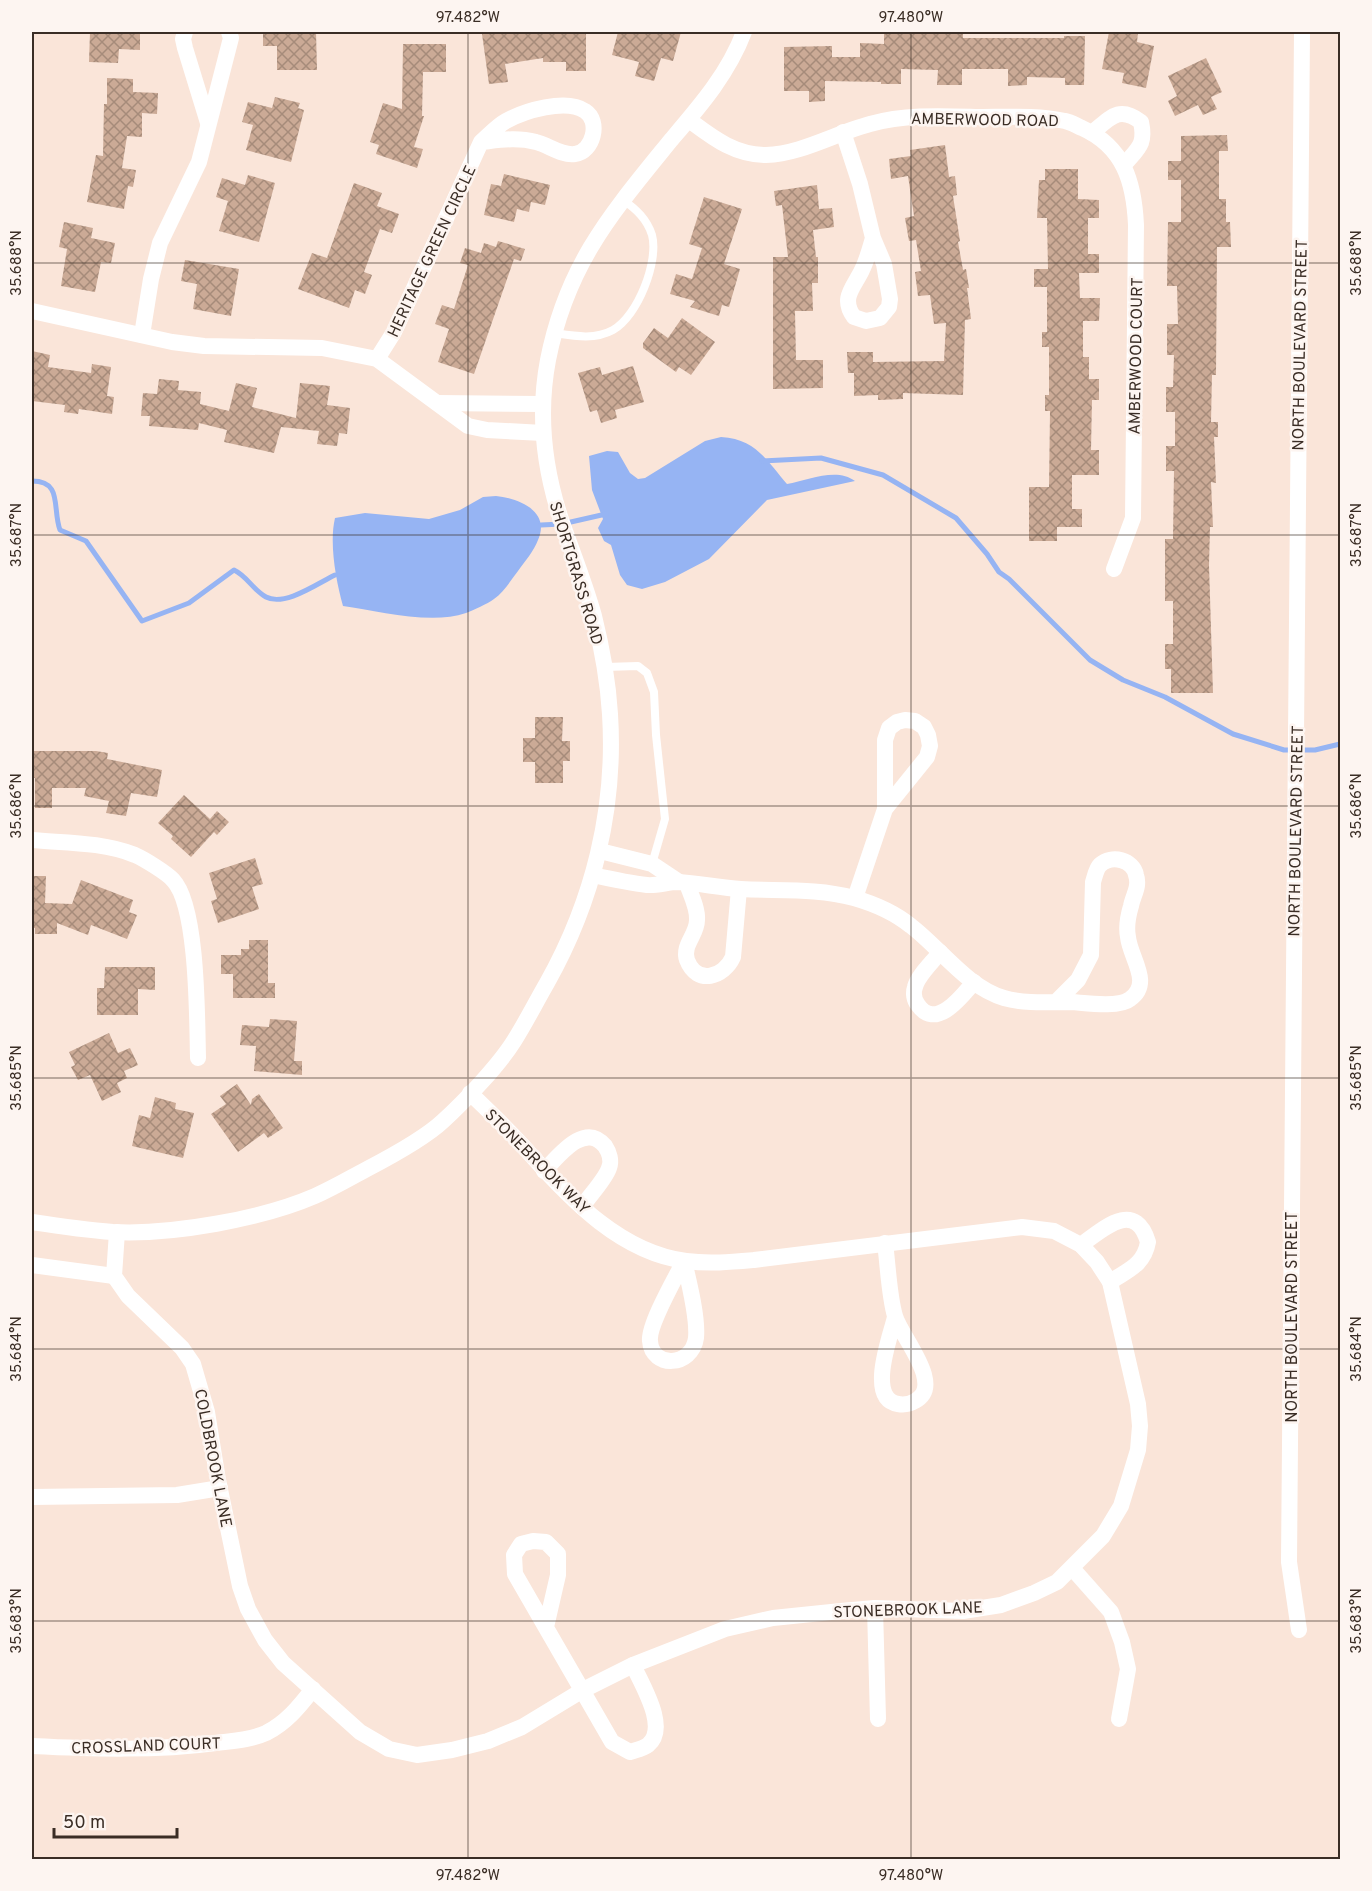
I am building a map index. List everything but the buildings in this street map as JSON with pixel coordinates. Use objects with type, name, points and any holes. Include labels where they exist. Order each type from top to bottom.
[{"type":"street","points":[[185,32],[183,39],[185,48],[208,124]]},
{"type":"street","points":[[142,335],[151,279],[160,243],[199,162],[231,38],[229,32]]},
{"type":"street","name":"SHORTGRASS ROAD","points":[[32,1222],[117,1232],[197,1226],[256,1215],[315,1196],[381,1162],[440,1124],[512,1045],[563,954],[581,912],[600,851],[611,761],[610,713],[605,667],[594,617],[553,494],[543,433],[547,364],[554,333],[567,291],[586,252],[608,219],[721,80],[736,53],[744,32]]},
{"type":"street","name":"NORTH BOULEVARD STREET","points":[[1299,1630],[1289,1550],[1302,32]]},
{"type":"street","name":"HERITAGE GREEN CIRCLE","points":[[377,359],[394,332],[481,142],[505,122],[538,108],[568,106],[577,108],[585,111],[591,117],[594,126],[592,141],[588,148],[575,154],[564,153],[537,142],[512,138],[481,142]]},
{"type":"street","points":[[1092,133],[1112,116],[1122,113],[1131,115],[1141,122],[1142,142],[1124,165]]},
{"type":"street","name":"AMBERWOOD ROAD","points":[[688,120],[723,145],[750,153],[782,153],[893,118],[929,116],[1040,118],[1067,121],[1092,133],[1110,147]]},
{"type":"street","points":[[843,132],[860,184],[873,238]]},
{"type":"street","name":"AMBERWOOD COURT","points":[[1110,147],[1124,165],[1131,183],[1135,200],[1136,225],[1133,518],[1114,569]]},
{"type":"street","points":[[32,311],[204,346],[322,348],[377,359],[468,426],[487,430],[543,433]]},
{"type":"street","points":[[437,403],[543,404]]},
{"type":"street","points":[[855,898],[885,809],[885,740],[889,728],[897,722],[915,722],[924,727],[928,735],[930,746],[927,757],[885,809]]},
{"type":"street","points":[[32,840],[102,846],[136,855],[174,880],[187,908],[193,942],[198,1058]]},
{"type":"street","points":[[600,851],[652,864],[683,883],[698,920],[686,951],[687,960],[696,972],[704,976],[721,973],[729,966],[733,957],[739,889]]},
{"type":"street","points":[[593,875],[648,885],[683,883],[739,889],[809,891],[855,898],[887,910],[911,926],[989,993],[1005,999],[1056,1002],[1122,1004],[1131,999],[1141,981],[1130,950],[1127,922],[1137,889],[1137,876],[1133,866],[1126,862],[1118,859],[1107,860],[1095,873],[1091,955],[1078,980],[1056,1002]]},
{"type":"street","points":[[940,952],[915,985],[914,994],[919,1008],[928,1013],[944,1012],[974,982]]},
{"type":"street","name":"STONEBROOK WAY","points":[[470,1093],[544,1171],[582,1207],[627,1240],[659,1255],[684,1261],[717,1263],[1022,1227],[1054,1231],[1082,1245]]},
{"type":"street","points":[[544,1171],[576,1140],[589,1137],[603,1144],[610,1159],[610,1168],[582,1207]]},
{"type":"street","points":[[1116,1221],[1135,1222],[1141,1227],[1148,1242],[1143,1258],[1137,1265],[1110,1282],[1082,1245],[1116,1221]]},
{"type":"street","points":[[32,1265],[114,1276],[117,1232]]},
{"type":"street","points":[[885,1243],[895,1317],[924,1371],[926,1385],[922,1396],[905,1405],[893,1403],[886,1397],[882,1387],[881,1373],[895,1317]]},
{"type":"street","points":[[684,1261],[692,1291],[696,1339],[684,1358],[668,1361],[654,1351],[650,1341],[652,1327],[684,1261]]},
{"type":"street","name":"COLDBROOK LANE","points":[[114,1276],[128,1296],[182,1348],[193,1364],[207,1412],[240,1586],[248,1609],[265,1640],[283,1663],[313,1689]]},
{"type":"street","name":"STONEBROOK LANE","points":[[313,1689],[360,1732],[389,1749],[417,1755],[452,1750],[488,1742],[522,1727],[583,1690],[633,1665],[725,1629],[773,1618],[875,1608],[963,1611],[1001,1605],[1057,1582],[1103,1536],[1121,1506],[1138,1450],[1138,1404],[1110,1282]]},
{"type":"street","points":[[32,1497],[177,1495],[220,1488]]},
{"type":"street","points":[[546,1628],[558,1575],[558,1554],[546,1542],[533,1541],[521,1544],[514,1555],[515,1574],[546,1628],[583,1690],[612,1742],[630,1752],[647,1746],[655,1737],[655,1712],[633,1665]]},
{"type":"street","points":[[1072,1568],[1111,1612],[1122,1642],[1128,1669],[1119,1719]]},
{"type":"street","points":[[875,1608],[878,1719]]},
{"type":"street","name":"CROSSLAND COURT","points":[[32,1746],[182,1747],[238,1741],[265,1733],[292,1716],[313,1689]]},
{"type":"lane","points":[[554,333],[585,337],[615,329],[629,315],[641,294],[650,270],[654,250],[652,236],[645,219],[623,200]]},
{"type":"lane","points":[[605,667],[638,666],[647,673],[654,692],[665,819],[652,864]]},
{"type":"water","points":[[721,437],[752,446],[787,484],[831,475],[848,477],[855,481],[767,500],[709,559],[665,582],[642,589],[627,585],[620,575],[611,545],[604,541],[598,528],[603,519],[592,490],[589,456],[607,451],[618,452],[630,473],[638,479],[645,478],[705,441]]},
{"type":"water","points":[[496,496],[514,500],[530,508],[540,521],[541,530],[532,552],[507,586],[494,599],[466,613],[437,618],[404,616],[343,606],[333,550],[335,518],[365,513],[429,519],[460,510],[483,497]]},
{"type":"waterway","points":[[762,461],[821,458],[883,475],[956,518],[987,554],[999,572],[1009,579],[1090,660],[1123,680],[1165,697],[1233,734],[1284,750],[1315,750],[1340,744]]},
{"type":"waterway","points":[[32,481],[42,482],[52,491],[60,530],[86,541],[142,621],[189,603],[234,570],[261,594],[274,599],[292,597],[335,575]]},
{"type":"waterway","points":[[541,525],[562,524],[606,514]]}]
